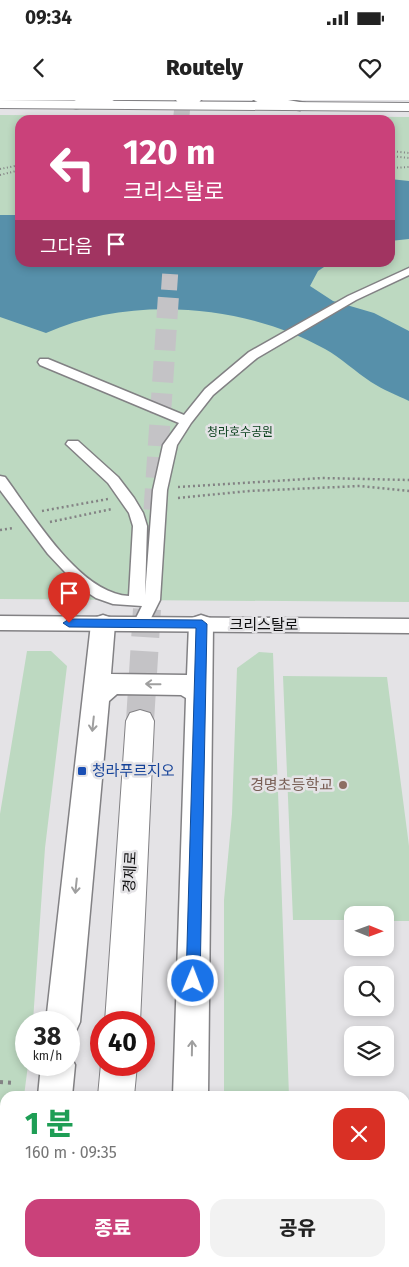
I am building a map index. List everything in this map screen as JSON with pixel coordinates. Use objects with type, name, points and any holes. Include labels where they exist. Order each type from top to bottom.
[{"type":"main road","points":[[0,104],[188,102],[409,107]]},
{"type":"main road","name":"경제로","points":[[123,1011],[140,721]]},
{"type":"street","points":[[76,104],[107,100]]},
{"type":"street","points":[[261,100],[300,106]]},
{"type":"street","points":[[142,624],[152,600],[159,496],[170,445],[186,421],[209,392],[253,354],[352,298],[409,271]]},
{"type":"street","points":[[44,362],[186,421]]},
{"type":"street","points":[[73,444],[114,480],[138,517],[140,526],[136,600]]},
{"type":"street","points":[[0,480],[68,571],[92,591],[118,600],[152,600]]},
{"type":"street","name":"크리스탈로","points":[[0,623],[409,626]]},
{"type":"street","points":[[63,1011],[103,624]]},
{"type":"street","points":[[191,1091],[202,624]]},
{"type":"street","points":[[95,697],[112,684],[186,685],[199,693]]},
{"type":"street","points":[[55,1091],[57,1076]]},
{"type":"path","points":[[395,152],[409,153]]},
{"type":"path","points":[[395,157],[409,158]]},
{"type":"path","points":[[0,169],[15,166]]},
{"type":"path","points":[[395,168],[409,167]]},
{"type":"path","points":[[0,175],[15,171]]},
{"type":"path","points":[[159,496],[276,479],[336,477],[409,480]]},
{"type":"path","points":[[159,496],[360,486],[409,491]]},
{"type":"path","points":[[30,519],[128,501]]},
{"type":"path","points":[[0,530],[30,519],[128,501]]},
{"type":"path","points":[[0,1082],[15,1083]]},
{"type":"green space","name":"청라호수공원","points":[[0,115],[15,115],[15,267],[395,267],[395,117],[409,117],[409,602],[0,599]]},
{"type":"green space","points":[[27,651],[51,651],[67,666],[45,848],[34,1011],[15,1011],[15,1076],[27,1076],[25,1091],[0,1091],[0,814]]},
{"type":"green space","points":[[259,652],[273,653],[289,1091],[224,1091],[224,900],[232,814],[237,668]]},
{"type":"green space","points":[[283,676],[387,677],[409,846],[409,921],[394,921],[394,906],[344,906],[344,920],[293,920]]},
{"type":"water","points":[[395,180],[409,181],[409,239],[395,240]]},
{"type":"water","points":[[0,215],[15,215],[15,267],[324,267],[318,271],[310,286],[333,301],[374,313],[409,331],[409,401],[376,385],[325,349],[293,334],[259,322],[224,314],[150,309],[114,313],[79,321],[46,333],[0,317]]},
{"type":"tunnel","points":[[182,115],[183,100]]},
{"type":"tunnel","points":[[169,290],[171,267]]},
{"type":"tunnel","points":[[154,510],[169,288]]},
{"type":"tunnel","points":[[140,721],[148,593]]},
{"type":"place","name":"청라푸르지오","points":[[82,771]]},
{"type":"place","name":"경명초등학교","points":[[343,785]]},
{"type":"route","points":[[69,623],[202,624],[193,981]]}]
